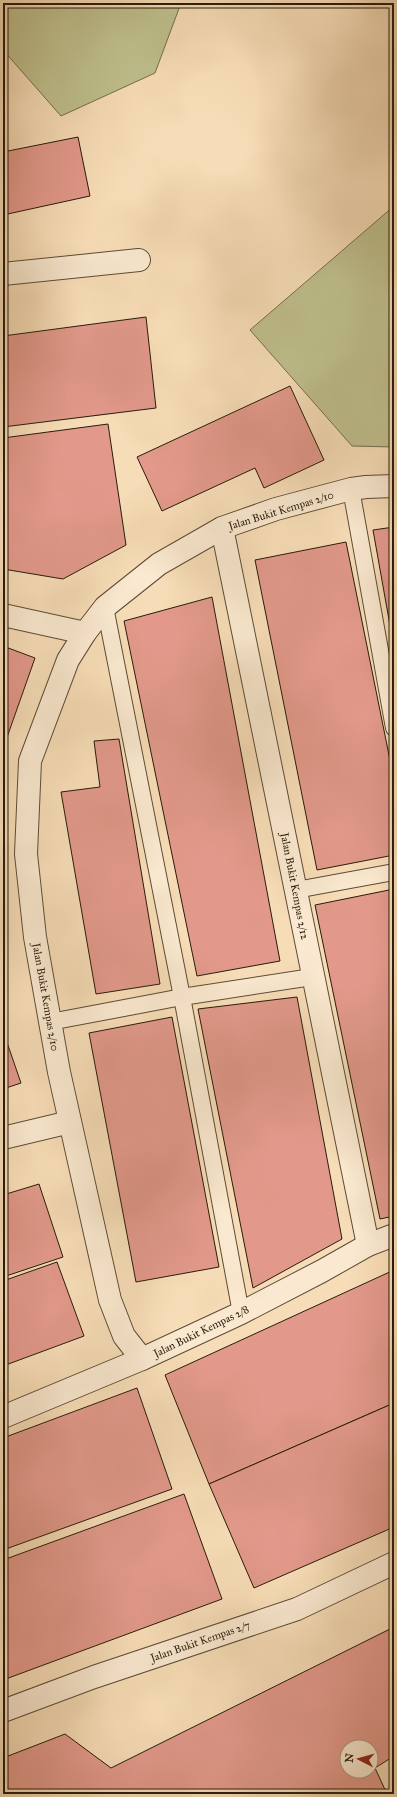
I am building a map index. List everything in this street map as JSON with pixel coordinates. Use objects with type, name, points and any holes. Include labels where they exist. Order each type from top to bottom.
[{"type":"street","points":[[3,274],[139,260]]},
{"type":"street","name":"Jalan Bukit Kempas 2/10","points":[[142,1360],[124,1336],[110,1300],[70,1122],[50,1022],[36,937],[26,854],[30,761],[68,660],[105,607],[159,564],[222,528],[276,509],[352,489],[394,486]]},
{"type":"street","name":"Jalan Bukit Kempas 2/12","points":[[222,528],[296,890],[312,977],[368,1245]]},
{"type":"street","points":[[3,615],[86,633]]},
{"type":"street","points":[[3,1138],[70,1122]]},
{"type":"street","name":"Jalan Bukit Kempas 2/8","points":[[3,1417],[142,1360],[241,1313],[322,1271],[368,1245],[394,1235]]},
{"type":"street","name":"Jalan Bukit Kempas 2/7","points":[[3,1711],[94,1677],[297,1608],[394,1563]]},
{"type":"lane","points":[[352,489],[394,728]]},
{"type":"lane","points":[[105,607],[182,997],[241,1313]]},
{"type":"lane","points":[[296,890],[394,872]]},
{"type":"lane","points":[[50,1022],[182,997],[312,977]]},
{"type":"green space","points":[[3,3],[181,3],[155,73],[61,116],[3,50]]},
{"type":"green space","points":[[394,206],[394,447],[352,446],[250,330]]},
{"type":"building","points":[[78,137],[90,196],[3,215],[3,152]]},
{"type":"building","points":[[146,317],[156,408],[3,427],[3,336]]},
{"type":"building","points":[[290,386],[324,460],[264,488],[255,468],[162,511],[137,457]]},
{"type":"building","points":[[108,424],[126,545],[63,579],[3,569],[3,438]]},
{"type":"building","points":[[394,527],[394,648],[373,530]]},
{"type":"building","points":[[346,542],[394,780],[394,855],[317,870],[255,560]]},
{"type":"building","points":[[212,597],[280,961],[197,976],[124,621]]},
{"type":"building","points":[[3,646],[35,658],[5,743],[3,743]]},
{"type":"building","points":[[119,739],[160,984],[96,994],[61,792],[100,787],[94,741]]},
{"type":"building","points":[[394,889],[394,1216],[380,1219],[315,905]]},
{"type":"building","points":[[297,997],[342,1239],[253,1288],[198,1009]]},
{"type":"building","points":[[172,1017],[219,1267],[136,1282],[89,1033]]},
{"type":"building","points":[[3,1031],[21,1083],[3,1089]]},
{"type":"building","points":[[39,1184],[63,1257],[3,1277],[3,1195]]},
{"type":"building","points":[[57,1262],[84,1336],[3,1366],[3,1281]]},
{"type":"building","points":[[394,1270],[394,1403],[209,1484],[165,1375]]},
{"type":"building","points":[[137,1388],[172,1489],[3,1550],[3,1438]]},
{"type":"building","points":[[394,1403],[394,1527],[254,1588],[209,1484]]},
{"type":"building","points":[[184,1494],[222,1599],[3,1680],[3,1560]]},
{"type":"building","points":[[394,1627],[394,1756],[379,1765],[379,1739],[339,1739],[339,1779],[379,1779],[379,1777],[387,1794],[3,1794],[3,1758],[65,1734],[111,1768]]}]
